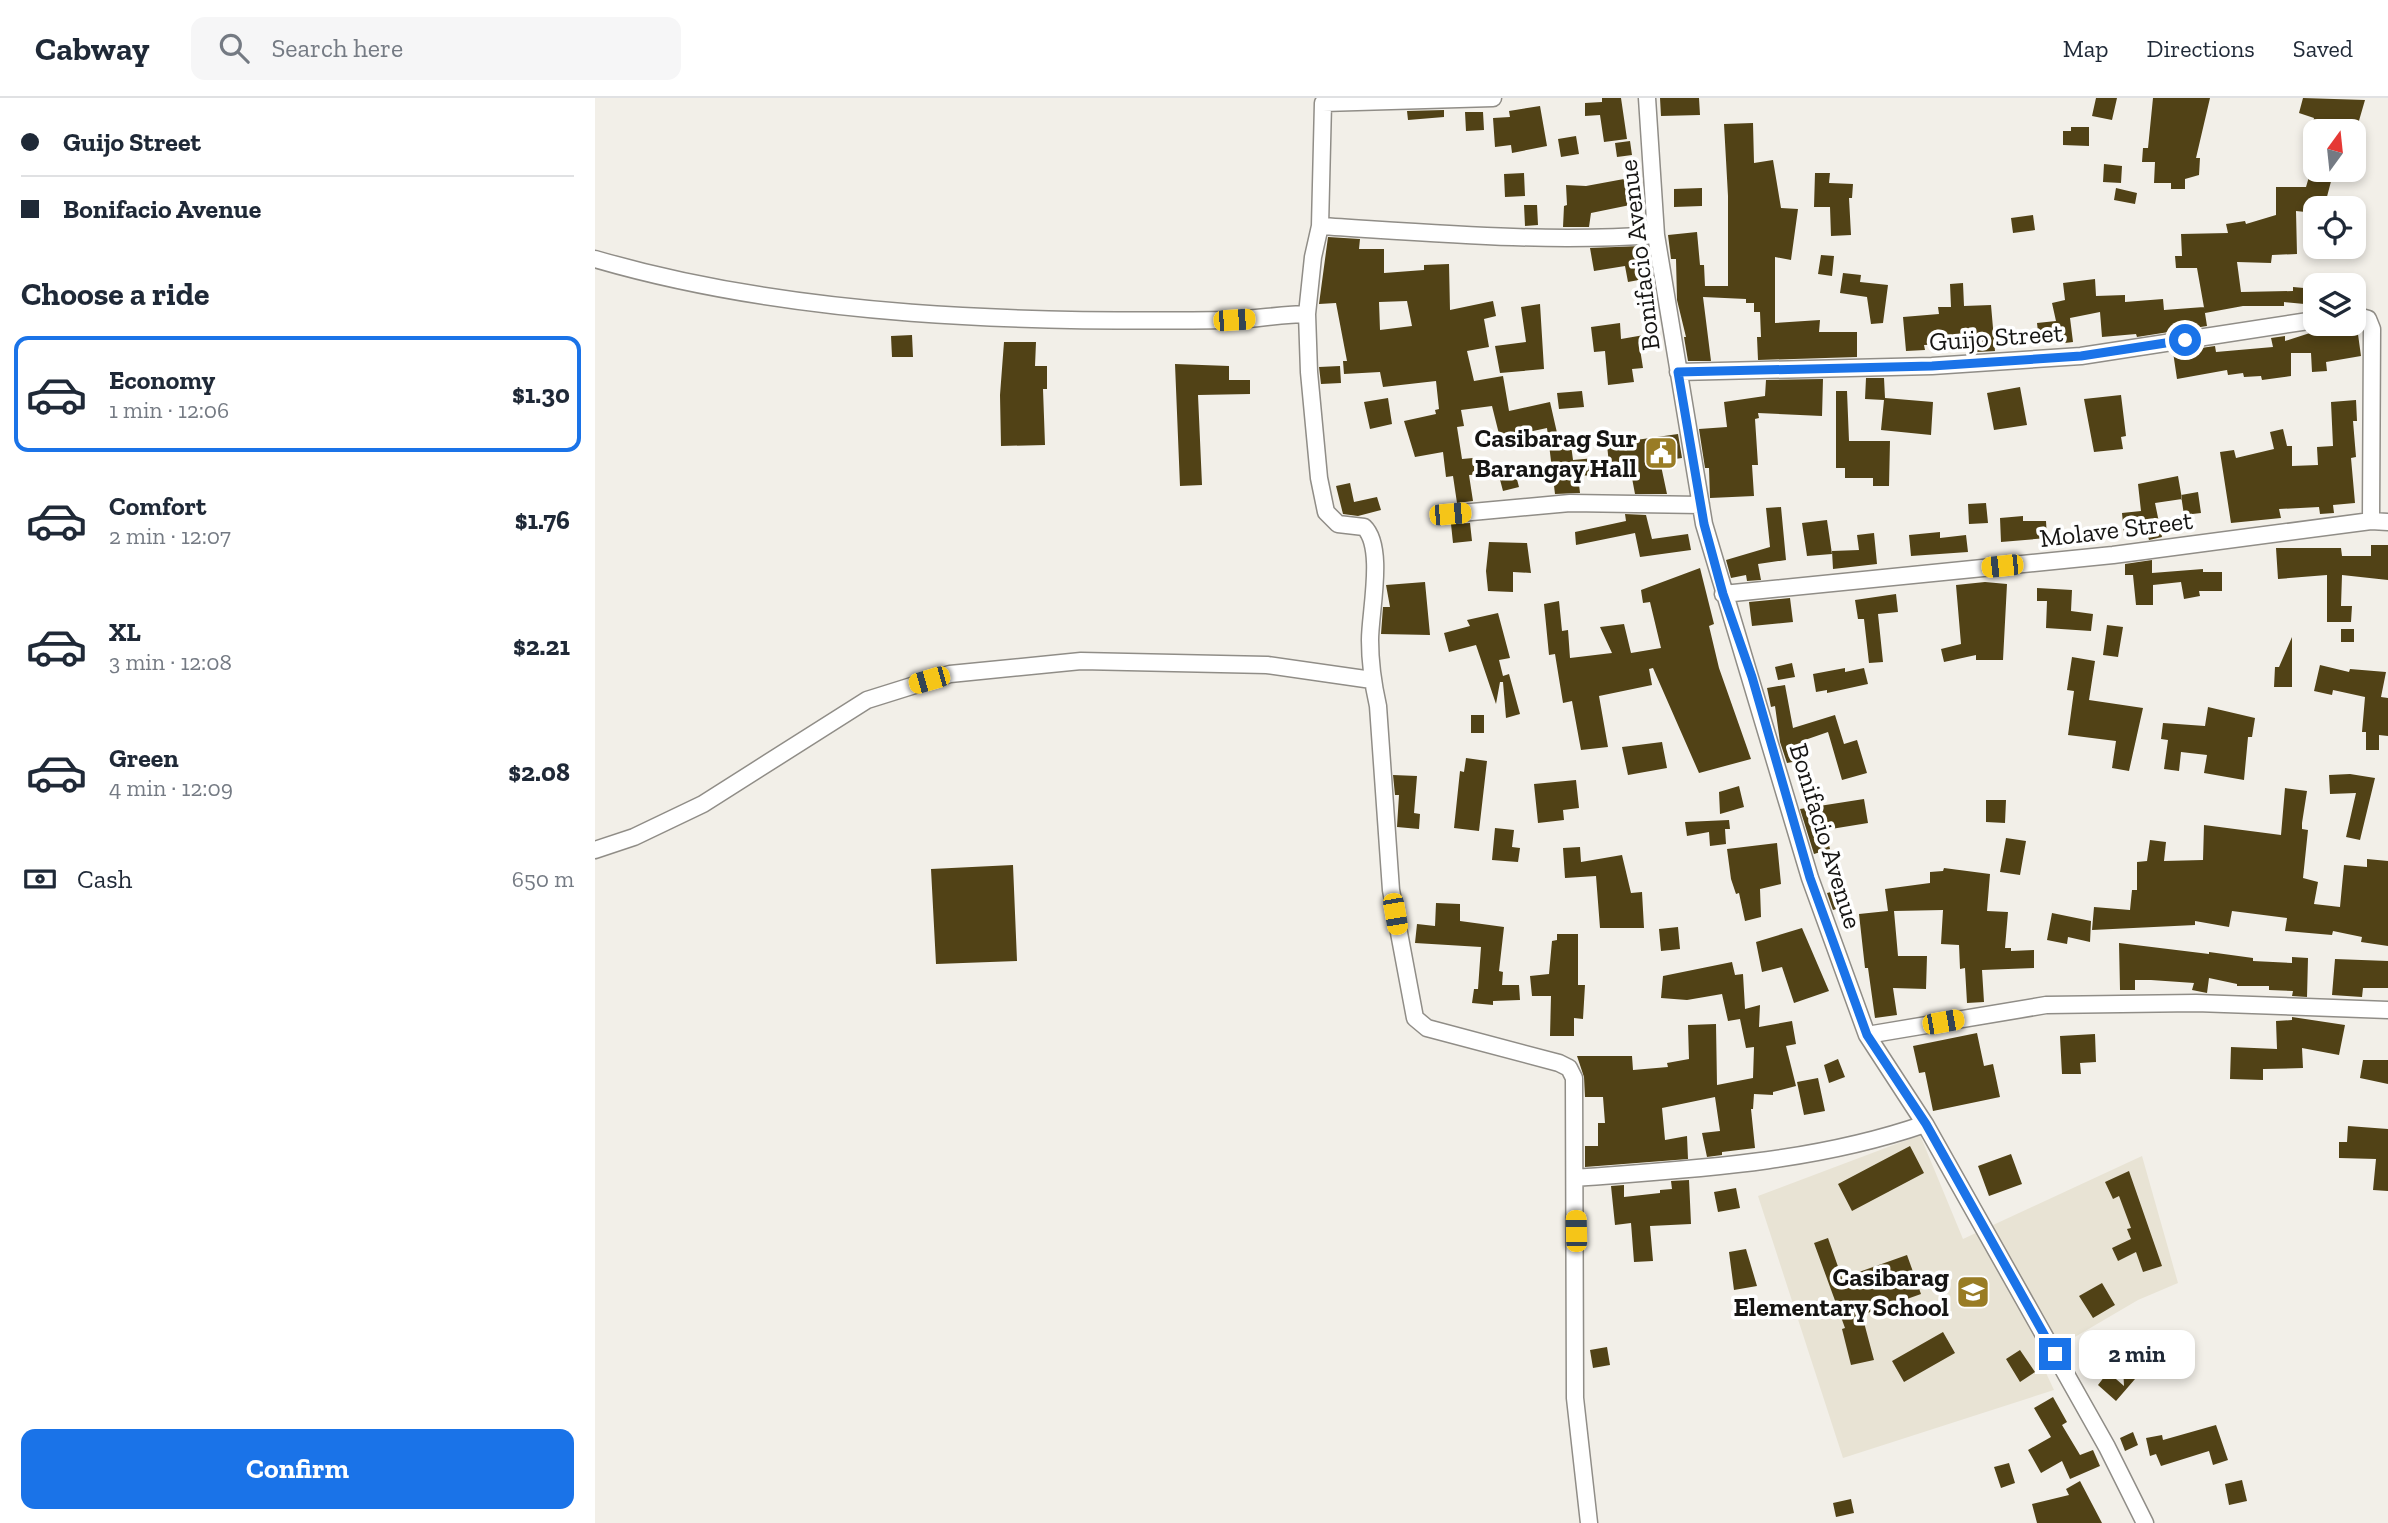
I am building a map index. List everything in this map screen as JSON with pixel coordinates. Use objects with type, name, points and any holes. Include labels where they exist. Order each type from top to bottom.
[{"type":"street","points":[[1493,98],[1323,101],[1320,226],[1313,257],[1307,314],[1309,372],[1318,478],[1326,512],[1338,524],[1364,527],[1374,547],[1370,640],[1378,706],[1391,890],[1416,1018],[1427,1028],[1547,1059],[1569,1068],[1574,1077],[1575,1398],[1589,1523]]},
{"type":"street","name":"Bonifacio Avenue","points":[[1647,98],[1656,235],[1701,505],[1723,594],[1752,677],[1810,878],[1867,1035],[1926,1124],[2107,1447],[2145,1523]]},
{"type":"street","points":[[1320,226],[1527,239],[1656,235]]},
{"type":"street","points":[[595,258],[714,288],[923,313],[1234,320],[1307,314]]},
{"type":"street","points":[[2366,318],[2372,328],[2380,522]]},
{"type":"street","name":"Guijo Street","points":[[1678,372],[1932,366],[2081,356],[2303,322]]},
{"type":"street","points":[[1450,514],[1570,503],[1701,505]]},
{"type":"street","name":"Molave Street","points":[[1723,594],[2113,555],[2380,522]]},
{"type":"street","points":[[595,850],[634,837],[703,804],[867,700],[950,674],[1094,661],[1267,665],[1373,680]]},
{"type":"street","points":[[1867,1035],[2046,1005],[2196,1003],[2388,1010]]},
{"type":"street","points":[[1575,1178],[1788,1156],[1880,1140],[1926,1124]]},
{"type":"shaded area","name":"Casibarag Elementary School","points":[[1920,1135],[1963,1239],[2142,1156],[2178,1283],[2138,1300],[2039,1358],[2054,1390],[1843,1458],[1758,1196]]},
{"type":"building","points":[[1602,98],[1621,98],[1627,139],[1604,142],[1600,115],[1585,116],[1585,103],[1602,102]]},
{"type":"building","points":[[1660,98],[1699,98],[1700,115],[1661,116]]},
{"type":"building","points":[[2096,98],[2117,98],[2112,120],[2092,116]]},
{"type":"building","points":[[2153,98],[2210,98],[2196,158],[2200,158],[2199,175],[2185,179],[2185,189],[2171,189],[2171,183],[2154,183],[2155,162],[2142,162],[2143,148],[2148,148]]},
{"type":"building","points":[[2303,98],[2365,100],[2359,119],[2314,119],[2299,113]]},
{"type":"building","points":[[1540,106],[1547,146],[1512,153],[1511,145],[1495,147],[1493,118],[1510,117],[1509,111]]},
{"type":"building","points":[[1444,110],[1444,117],[1408,120],[1407,111]]},
{"type":"building","points":[[1465,112],[1483,112],[1484,130],[1466,131]]},
{"type":"building","points":[[1753,123],[1754,163],[1773,160],[1781,208],[1798,209],[1791,260],[1775,257],[1775,323],[1820,320],[1819,332],[1857,332],[1857,357],[1758,360],[1760,312],[1754,312],[1754,303],[1746,303],[1746,299],[1703,297],[1711,361],[1688,361],[1686,337],[1677,300],[1676,259],[1671,259],[1668,235],[1697,232],[1705,286],[1728,286],[1728,196],[1724,124]]},
{"type":"building","points":[[2071,127],[2089,127],[2089,146],[2063,145],[2063,131],[2071,131]]},
{"type":"building","points":[[1576,136],[1579,154],[1561,157],[1558,139]]},
{"type":"building","points":[[1630,141],[1632,155],[1617,157],[1615,143]]},
{"type":"building","points":[[2104,164],[2122,166],[2121,183],[2103,182]]},
{"type":"building","points":[[1524,173],[1525,196],[1505,197],[1504,174]]},
{"type":"building","points":[[1815,173],[1830,173],[1829,183],[1853,184],[1852,198],[1849,198],[1851,235],[1831,236],[1830,207],[1814,207]]},
{"type":"building","points":[[1624,179],[1627,193],[1633,192],[1635,204],[1591,213],[1589,227],[1563,227],[1564,206],[1567,205],[1566,185],[1586,186]]},
{"type":"building","points":[[2307,182],[2331,182],[2327,196],[2303,196],[2303,212],[2296,211],[2297,254],[2272,255],[2271,263],[2237,262],[2241,292],[2293,291],[2293,287],[2303,288],[2303,304],[2284,302],[2284,306],[2243,306],[2205,313],[2197,268],[2176,268],[2175,256],[2182,256],[2181,234],[2228,233],[2226,224],[2245,221],[2246,224],[2276,215],[2276,187],[2306,187]]},
{"type":"building","points":[[1702,188],[1702,206],[1674,207],[1674,189]]},
{"type":"building","points":[[2116,188],[2137,193],[2135,204],[2114,200]]},
{"type":"building","points":[[1524,205],[1537,205],[1538,225],[1525,226]]},
{"type":"building","points":[[2033,215],[2035,230],[2013,233],[2011,218]]},
{"type":"building","points":[[1328,237],[1360,239],[1359,249],[1384,249],[1384,273],[1424,270],[1424,265],[1449,264],[1450,310],[1493,301],[1496,316],[1484,319],[1489,347],[1467,351],[1474,381],[1503,376],[1509,411],[1550,402],[1560,446],[1571,445],[1573,460],[1595,458],[1596,475],[1578,476],[1580,493],[1555,494],[1547,428],[1515,435],[1516,438],[1501,442],[1492,406],[1461,410],[1464,426],[1457,427],[1462,459],[1484,457],[1486,474],[1469,475],[1473,501],[1457,503],[1453,476],[1446,477],[1443,452],[1415,457],[1404,421],[1436,414],[1435,410],[1439,409],[1436,381],[1383,387],[1380,372],[1344,374],[1343,361],[1347,361],[1336,303],[1319,304]],"holes":[[[1407,301],[1412,326],[1380,330],[1379,302]]]},
{"type":"building","points":[[1641,246],[1644,279],[1628,282],[1625,266],[1594,271],[1590,248]]},
{"type":"building","points":[[1821,255],[1834,256],[1832,276],[1818,274]]},
{"type":"building","points":[[1843,273],[1861,275],[1860,282],[1888,285],[1883,323],[1871,324],[1867,297],[1840,293]]},
{"type":"building","points":[[2095,279],[2096,296],[2125,295],[2125,302],[2163,299],[2164,310],[2204,307],[2207,326],[2137,337],[2136,334],[2102,337],[2100,312],[2070,318],[2073,342],[2057,344],[2056,338],[2039,340],[2037,323],[2056,321],[2052,303],[2065,300],[2063,283]]},
{"type":"building","points":[[1963,283],[1964,306],[1991,305],[1995,351],[1977,352],[1977,343],[1924,345],[1925,350],[1906,351],[1903,317],[1939,314],[1938,307],[1951,307],[1950,284]]},
{"type":"building","points":[[1540,304],[1544,369],[1500,373],[1495,346],[1526,342],[1521,307]]},
{"type":"building","points":[[1620,323],[1621,339],[1650,334],[1652,346],[1640,349],[1643,368],[1632,369],[1634,382],[1608,385],[1605,351],[1594,352],[1591,327]]},
{"type":"building","points":[[912,335],[913,357],[892,357],[891,336]]},
{"type":"building","points":[[2303,335],[2358,336],[2361,356],[2326,362],[2327,371],[2312,372],[2311,353],[2291,353],[2291,376],[2262,380],[2261,376],[2244,377],[2243,373],[2228,375],[2227,370],[2177,379],[2173,352],[2215,346],[2216,352],[2273,347],[2271,338],[2285,336],[2285,341]]},
{"type":"building","points":[[1004,342],[1036,342],[1035,366],[1047,366],[1047,389],[1043,389],[1045,445],[1001,446],[1000,395]]},
{"type":"building","points":[[1175,364],[1229,366],[1229,380],[1250,380],[1250,394],[1198,395],[1202,485],[1180,486]]},
{"type":"building","points":[[1340,366],[1341,383],[1321,384],[1319,367]]},
{"type":"building","points":[[1866,378],[1884,378],[1885,398],[1933,402],[1931,435],[1881,430],[1884,400],[1865,399]]},
{"type":"building","points":[[1823,379],[1822,416],[1758,413],[1759,418],[1755,419],[1758,465],[1752,465],[1754,496],[1710,498],[1709,468],[1705,468],[1699,429],[1727,427],[1724,402],[1765,396],[1766,380]]},
{"type":"building","points":[[2020,387],[2027,425],[1994,430],[1987,393]]},
{"type":"building","points":[[1582,391],[1584,407],[1559,409],[1557,393]]},
{"type":"building","points":[[1836,391],[1847,391],[1849,441],[1890,441],[1889,486],[1873,486],[1873,478],[1845,478],[1845,468],[1836,468]]},
{"type":"building","points":[[2121,395],[2126,436],[2121,437],[2123,449],[2094,452],[2084,399]]},
{"type":"building","points":[[1388,398],[1392,424],[1370,429],[1364,402]]},
{"type":"building","points":[[2356,400],[2357,421],[2353,421],[2356,457],[2351,458],[2355,503],[2333,505],[2334,513],[2320,514],[2319,507],[2279,509],[2281,518],[2231,523],[2220,452],[2234,450],[2236,458],[2274,449],[2270,432],[2283,429],[2287,446],[2292,446],[2292,466],[2318,465],[2317,447],[2333,446],[2331,402]]},
{"type":"building","points":[[1628,433],[1629,441],[1678,434],[1682,458],[1660,461],[1667,494],[1635,494],[1629,462],[1609,464],[1606,435]]},
{"type":"building","points":[[1514,468],[1519,487],[1503,491],[1498,472]]},
{"type":"building","points":[[2178,476],[2182,499],[2155,503],[2162,537],[2149,540],[2147,533],[2124,535],[2122,513],[2141,511],[2138,484]]},
{"type":"building","points":[[1350,483],[1354,502],[1377,497],[1381,510],[1358,516],[1343,514],[1336,486]]},
{"type":"building","points":[[2198,492],[2201,513],[2184,515],[2181,495]]},
{"type":"building","points":[[1986,503],[1988,523],[1969,524],[1968,504]]},
{"type":"building","points":[[1781,507],[1786,560],[1758,564],[1761,580],[1747,581],[1746,575],[1731,578],[1726,560],[1770,547],[1766,508]]},
{"type":"building","points":[[1625,514],[1646,515],[1652,539],[1688,534],[1691,550],[1640,557],[1635,533],[1576,545],[1575,532],[1626,521]]},
{"type":"building","points":[[2023,516],[2023,521],[2046,521],[2047,538],[2001,542],[2000,518]]},
{"type":"building","points":[[1827,520],[1832,554],[1807,556],[1802,523]]},
{"type":"building","points":[[1470,523],[1472,541],[1453,543],[1451,524]]},
{"type":"building","points":[[1940,532],[1940,538],[1966,535],[1968,552],[1911,556],[1909,535]]},
{"type":"building","points":[[1874,533],[1877,564],[1833,569],[1832,551],[1859,550],[1857,535]]},
{"type":"building","points":[[1489,542],[1527,543],[1531,573],[1513,572],[1513,592],[1488,591],[1486,571]]},
{"type":"building","points":[[2371,545],[2388,545],[2388,580],[2342,575],[2341,606],[2352,606],[2351,622],[2327,622],[2327,575],[2278,579],[2276,548],[2341,548],[2342,556],[2371,556]]},
{"type":"building","points":[[2152,560],[2152,573],[2203,569],[2203,572],[2222,572],[2222,591],[2199,591],[2200,596],[2184,599],[2181,582],[2153,585],[2153,605],[2136,605],[2133,575],[2125,575],[2125,564]]},
{"type":"building","points":[[1700,568],[1714,624],[1709,626],[1719,668],[1751,759],[1699,773],[1653,668],[1649,669],[1652,685],[1599,696],[1608,747],[1581,750],[1572,701],[1563,703],[1555,654],[1549,655],[1544,604],[1559,601],[1562,631],[1568,630],[1570,658],[1612,653],[1600,627],[1624,624],[1631,653],[1661,648],[1650,602],[1643,603],[1641,590]]},
{"type":"building","points":[[1425,582],[1430,635],[1381,634],[1383,607],[1390,607],[1386,585]]},
{"type":"building","points":[[1985,582],[2007,584],[2003,660],[1976,660],[1976,655],[1944,662],[1941,649],[1961,644],[1956,585]]},
{"type":"building","points":[[2037,588],[2072,590],[2071,611],[2093,614],[2091,631],[2046,628],[2047,601],[2037,601]]},
{"type":"building","points":[[1896,594],[1898,612],[1878,614],[1883,662],[1869,663],[1864,619],[1858,619],[1855,600]]},
{"type":"building","points":[[1790,598],[1793,622],[1752,626],[1749,602]]},
{"type":"building","points":[[1498,613],[1510,658],[1499,660],[1503,676],[1509,674],[1520,714],[1506,718],[1503,682],[1500,682],[1496,704],[1476,645],[1449,652],[1444,633],[1470,626],[1467,620]]},
{"type":"building","points":[[2107,625],[2123,627],[2118,657],[2103,655]]},
{"type":"building","points":[[2341,629],[2354,629],[2354,642],[2341,642]]},
{"type":"building","points":[[2292,637],[2292,687],[2274,687],[2275,667],[2279,667]]},
{"type":"building","points":[[2072,657],[2095,661],[2089,700],[2143,708],[2129,771],[2112,768],[2116,741],[2068,735],[2074,691],[2067,690]]},
{"type":"building","points":[[1792,663],[1795,677],[1778,680],[1775,667]]},
{"type":"building","points":[[2320,665],[2349,672],[2350,669],[2386,672],[2381,697],[2388,698],[2388,736],[2379,735],[2379,750],[2366,750],[2366,732],[2362,732],[2365,697],[2333,690],[2332,695],[2314,691]]},
{"type":"building","points":[[1845,668],[1845,672],[1864,668],[1868,684],[1827,693],[1827,690],[1816,692],[1813,674]]},
{"type":"building","points":[[1785,685],[1793,728],[1835,715],[1844,744],[1857,740],[1867,773],[1842,780],[1828,732],[1802,741],[1803,744],[1796,746],[1798,761],[1787,763],[1780,742],[1775,706],[1771,707],[1767,688]]},
{"type":"building","points":[[2208,707],[2255,718],[2252,737],[2248,737],[2244,780],[2204,773],[2207,755],[2181,752],[2179,771],[2164,769],[2168,740],[2161,739],[2163,723],[2205,726]]},
{"type":"building","points":[[1471,715],[1484,715],[1484,733],[1471,733]]},
{"type":"building","points":[[1662,742],[1667,768],[1628,775],[1622,747]]},
{"type":"building","points":[[1466,758],[1487,761],[1479,831],[1454,828],[1460,771],[1464,772]]},
{"type":"building","points":[[2350,774],[2375,778],[2360,840],[2346,837],[2356,793],[2330,794],[2329,775]]},
{"type":"building","points":[[1393,775],[1417,776],[1414,813],[1420,814],[1419,829],[1397,827],[1399,795],[1395,795]]},
{"type":"building","points":[[1576,780],[1579,808],[1563,810],[1564,820],[1538,823],[1534,784]]},
{"type":"building","points":[[1739,786],[1744,807],[1720,814],[1719,792]]},
{"type":"building","points":[[2285,788],[2307,791],[2302,823],[2302,829],[2308,830],[2303,878],[2318,882],[2314,904],[2340,907],[2344,865],[2367,867],[2367,859],[2388,861],[2388,946],[2361,942],[2362,937],[2333,931],[2332,935],[2285,931],[2287,918],[2232,911],[2229,927],[2195,921],[2195,925],[2092,930],[2094,907],[2130,910],[2132,890],[2137,890],[2137,862],[2147,861],[2150,840],[2166,842],[2164,861],[2203,860],[2204,825],[2281,835]]},
{"type":"building","points":[[1864,799],[1868,823],[1825,830],[1830,849],[1814,854],[1800,809]]},
{"type":"building","points":[[1986,800],[2006,800],[2005,823],[1986,822]]},
{"type":"building","points":[[1729,820],[1730,829],[1725,829],[1726,844],[1710,846],[1709,832],[1687,836],[1685,822]]},
{"type":"building","points":[[1495,828],[1514,830],[1512,847],[1520,848],[1518,862],[1492,860]]},
{"type":"building","points":[[2006,838],[2026,841],[2020,875],[2000,872]]},
{"type":"building","points":[[1777,843],[1781,884],[1760,889],[1761,917],[1745,921],[1739,893],[1736,894],[1731,879],[1727,849]]},
{"type":"building","points":[[1580,847],[1581,862],[1622,855],[1631,893],[1642,892],[1644,928],[1600,928],[1596,876],[1565,878],[1563,848]]},
{"type":"building","points":[[1013,865],[1017,961],[936,964],[931,869]]},
{"type":"building","points":[[1944,868],[1990,874],[1987,911],[2008,912],[2005,948],[2011,948],[2011,951],[2034,950],[2034,968],[1982,970],[1984,1002],[1967,1003],[1965,968],[1960,969],[1959,945],[1941,944],[1943,910],[1894,911],[1898,956],[1927,956],[1926,989],[1893,988],[1897,1015],[1875,1018],[1868,968],[1865,968],[1859,914],[1888,911],[1885,889],[1930,883],[1930,872],[1943,871]]},
{"type":"building","points":[[1844,889],[1848,906],[1833,910],[1827,893]]},
{"type":"building","points":[[1436,903],[1460,904],[1460,921],[1504,927],[1499,971],[1503,972],[1502,985],[1519,985],[1520,1000],[1493,1001],[1493,1005],[1472,1003],[1474,989],[1478,989],[1481,947],[1415,943],[1417,924],[1435,926]]},
{"type":"building","points":[[2052,913],[2091,921],[2090,942],[2068,937],[2067,944],[2047,940]]},
{"type":"building","points":[[1678,927],[1680,949],[1661,951],[1659,929]]},
{"type":"building","points":[[1802,928],[1829,991],[1794,1003],[1782,967],[1762,972],[1756,942]]},
{"type":"building","points":[[1557,934],[1578,934],[1578,985],[1585,985],[1583,1019],[1574,1018],[1574,1036],[1550,1036],[1551,996],[1532,996],[1530,976],[1549,974],[1552,941],[1557,940]]},
{"type":"building","points":[[2119,943],[2209,952],[2253,958],[2253,961],[2292,963],[2292,957],[2308,958],[2307,997],[2292,996],[2293,991],[2269,990],[2269,986],[2237,986],[2209,978],[2207,993],[2192,990],[2194,983],[2151,980],[2135,980],[2135,990],[2120,990]]},
{"type":"building","points":[[2335,959],[2388,961],[2388,988],[2363,988],[2362,997],[2332,995]]},
{"type":"building","points":[[1732,962],[1735,975],[1743,974],[1745,1009],[1760,1005],[1759,1027],[1792,1021],[1796,1044],[1786,1046],[1796,1086],[1773,1092],[1773,1095],[1754,1094],[1751,1109],[1755,1148],[1722,1152],[1722,1155],[1707,1157],[1702,1133],[1720,1131],[1715,1097],[1662,1108],[1665,1140],[1687,1136],[1688,1159],[1585,1167],[1585,1146],[1598,1146],[1598,1123],[1605,1123],[1603,1097],[1585,1097],[1584,1077],[1577,1056],[1632,1056],[1633,1070],[1668,1067],[1667,1063],[1689,1059],[1688,1025],[1716,1024],[1717,1085],[1753,1078],[1754,1047],[1746,1048],[1740,1019],[1728,1021],[1722,994],[1687,1000],[1661,998],[1663,976]]},
{"type":"building","points":[[2292,1017],[2345,1025],[2339,1055],[2302,1048],[2303,1068],[2263,1069],[2263,1080],[2230,1079],[2231,1047],[2277,1049],[2276,1021],[2292,1020]]},
{"type":"building","points":[[1977,1033],[1984,1066],[1993,1064],[2000,1097],[1933,1111],[1925,1072],[1919,1073],[1913,1046]]},
{"type":"building","points":[[2095,1034],[2096,1062],[2080,1063],[2081,1074],[2062,1074],[2060,1036]]},
{"type":"building","points":[[1838,1059],[1845,1077],[1829,1083],[1824,1065]]},
{"type":"building","points":[[2363,1060],[2388,1060],[2388,1084],[2360,1078]]},
{"type":"building","points":[[1818,1078],[1825,1111],[1804,1115],[1797,1082]]},
{"type":"building","points":[[2348,1126],[2388,1129],[2388,1191],[2373,1190],[2376,1159],[2339,1158],[2339,1142],[2347,1142]]},
{"type":"building","points":[[1910,1146],[1924,1173],[1852,1211],[1838,1184]]},
{"type":"building","points":[[2011,1154],[2022,1184],[1989,1196],[1978,1166]]},
{"type":"building","points":[[2129,1171],[2162,1266],[2143,1272],[2136,1252],[2118,1261],[2112,1248],[2131,1239],[2127,1229],[2131,1228],[2119,1196],[2113,1199],[2105,1182]]},
{"type":"building","points":[[1689,1180],[1691,1224],[1650,1226],[1653,1261],[1634,1262],[1631,1223],[1615,1225],[1611,1186],[1624,1185],[1624,1197],[1660,1193],[1660,1190],[1672,1189],[1671,1181]]},
{"type":"building","points":[[1736,1188],[1740,1208],[1718,1212],[1714,1192]]},
{"type":"building","points":[[1828,1238],[1842,1278],[1907,1255],[1921,1294],[1862,1315],[1874,1360],[1851,1365],[1842,1329],[1845,1328],[1814,1243]]},
{"type":"building","points":[[1746,1249],[1757,1286],[1734,1290],[1729,1252]]},
{"type":"building","points":[[2102,1283],[2115,1305],[2093,1318],[2079,1296]]},
{"type":"building","points":[[1943,1332],[1955,1353],[1904,1382],[1892,1361]]},
{"type":"building","points":[[2165,1342],[2173,1342],[2175,1364],[2155,1366],[2156,1378],[2135,1379],[2116,1401],[2098,1385],[2108,1372],[2124,1386],[2122,1346],[2139,1344],[2145,1354]]},
{"type":"building","points":[[1607,1347],[1610,1365],[1593,1368],[1590,1350]]},
{"type":"building","points":[[2020,1350],[2035,1372],[2020,1382],[2006,1359]]},
{"type":"building","points":[[2053,1397],[2067,1422],[2062,1425],[2080,1455],[2093,1450],[2100,1466],[2070,1479],[2062,1461],[2041,1473],[2028,1450],[2051,1437],[2034,1408]]},
{"type":"building","points":[[2216,1425],[2228,1460],[2213,1465],[2209,1451],[2161,1466],[2156,1454],[2150,1456],[2146,1438],[2162,1435],[2163,1440]]},
{"type":"building","points":[[2133,1432],[2138,1445],[2125,1451],[2120,1438]]},
{"type":"building","points":[[2009,1463],[2015,1483],[2001,1488],[1994,1467]]},
{"type":"building","points":[[2242,1480],[2247,1501],[2229,1505],[2225,1484]]},
{"type":"building","points":[[2080,1481],[2102,1523],[2037,1523],[2032,1504],[2069,1495],[2066,1489]]},
{"type":"building","points":[[1851,1499],[1854,1513],[1836,1517],[1833,1503]]},
{"type":"place","name":"Casibarag Sur Barangay Hall","points":[[1661,453]]},
{"type":"place","name":"Casibarag Elementary School","points":[[1973,1292]]},
{"type":"route","points":[[2055,1354],[1926,1124],[1867,1035],[1810,878],[1752,677],[1723,594],[1704,524],[1678,372],[1932,366],[2081,356],[2185,340]]}]
